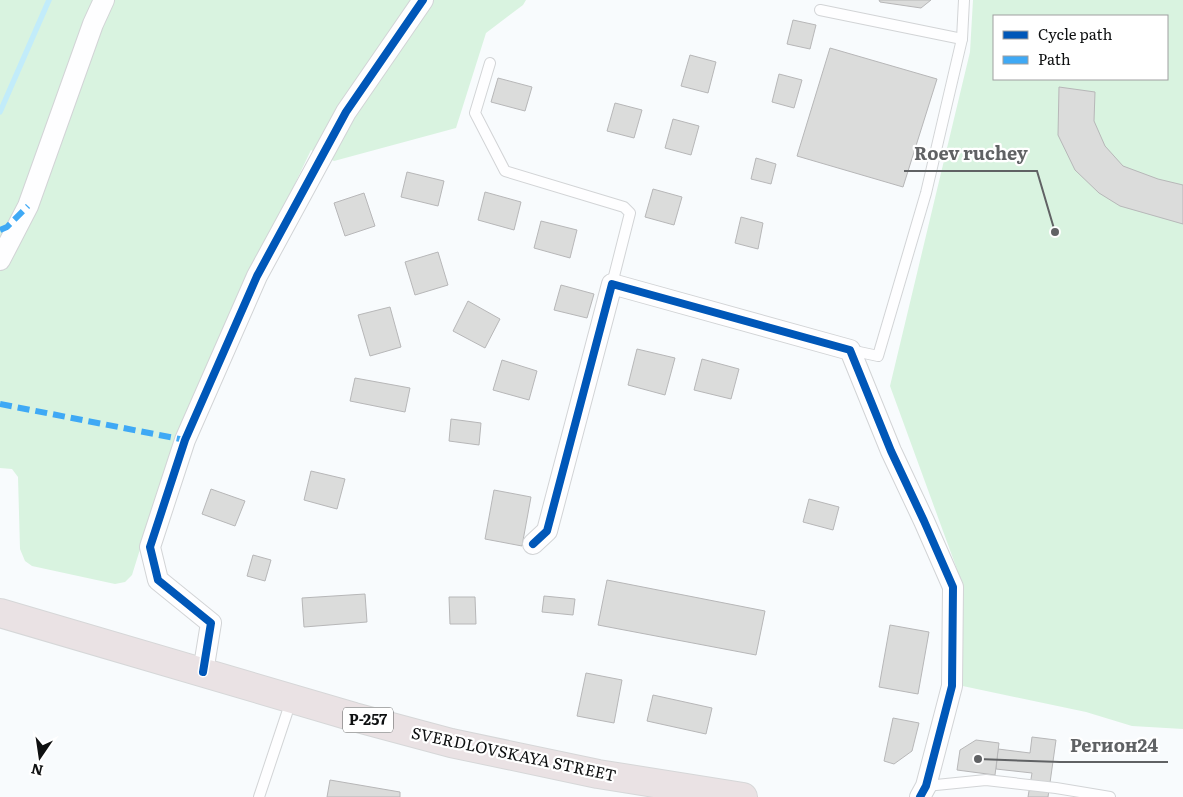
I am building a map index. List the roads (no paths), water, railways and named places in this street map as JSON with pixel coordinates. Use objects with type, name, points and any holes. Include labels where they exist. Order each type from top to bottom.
[{"type":"highway","name":"SVERDLOVSKAYA STREET","points":[[0,613],[450,743],[598,774],[742,797]]},
{"type":"street","points":[[0,260],[28,206],[93,24],[104,0]]},
{"type":"street","points":[[203,672],[211,623],[158,580],[150,547],[185,440],[257,276],[346,112],[422,0]]},
{"type":"street","points":[[533,544],[547,531],[612,284],[850,350],[891,451],[952,587],[952,686],[923,792]]},
{"type":"lane","points":[[850,350],[878,356],[926,193],[962,39],[964,0]]},
{"type":"lane","points":[[820,10],[962,39]]},
{"type":"lane","points":[[490,63],[474,113],[505,171],[624,207],[630,213],[612,284]]},
{"type":"lane","points":[[259,797],[292,698]]},
{"type":"lane","points":[[923,792],[986,780],[1056,788],[1110,797]]},
{"type":"waterway","points":[[0,112],[49,0]]},
{"type":"place","name":"Roev ruchey","points":[[1055,232]]},
{"type":"place","name":"Регион24","points":[[978,759]]}]
